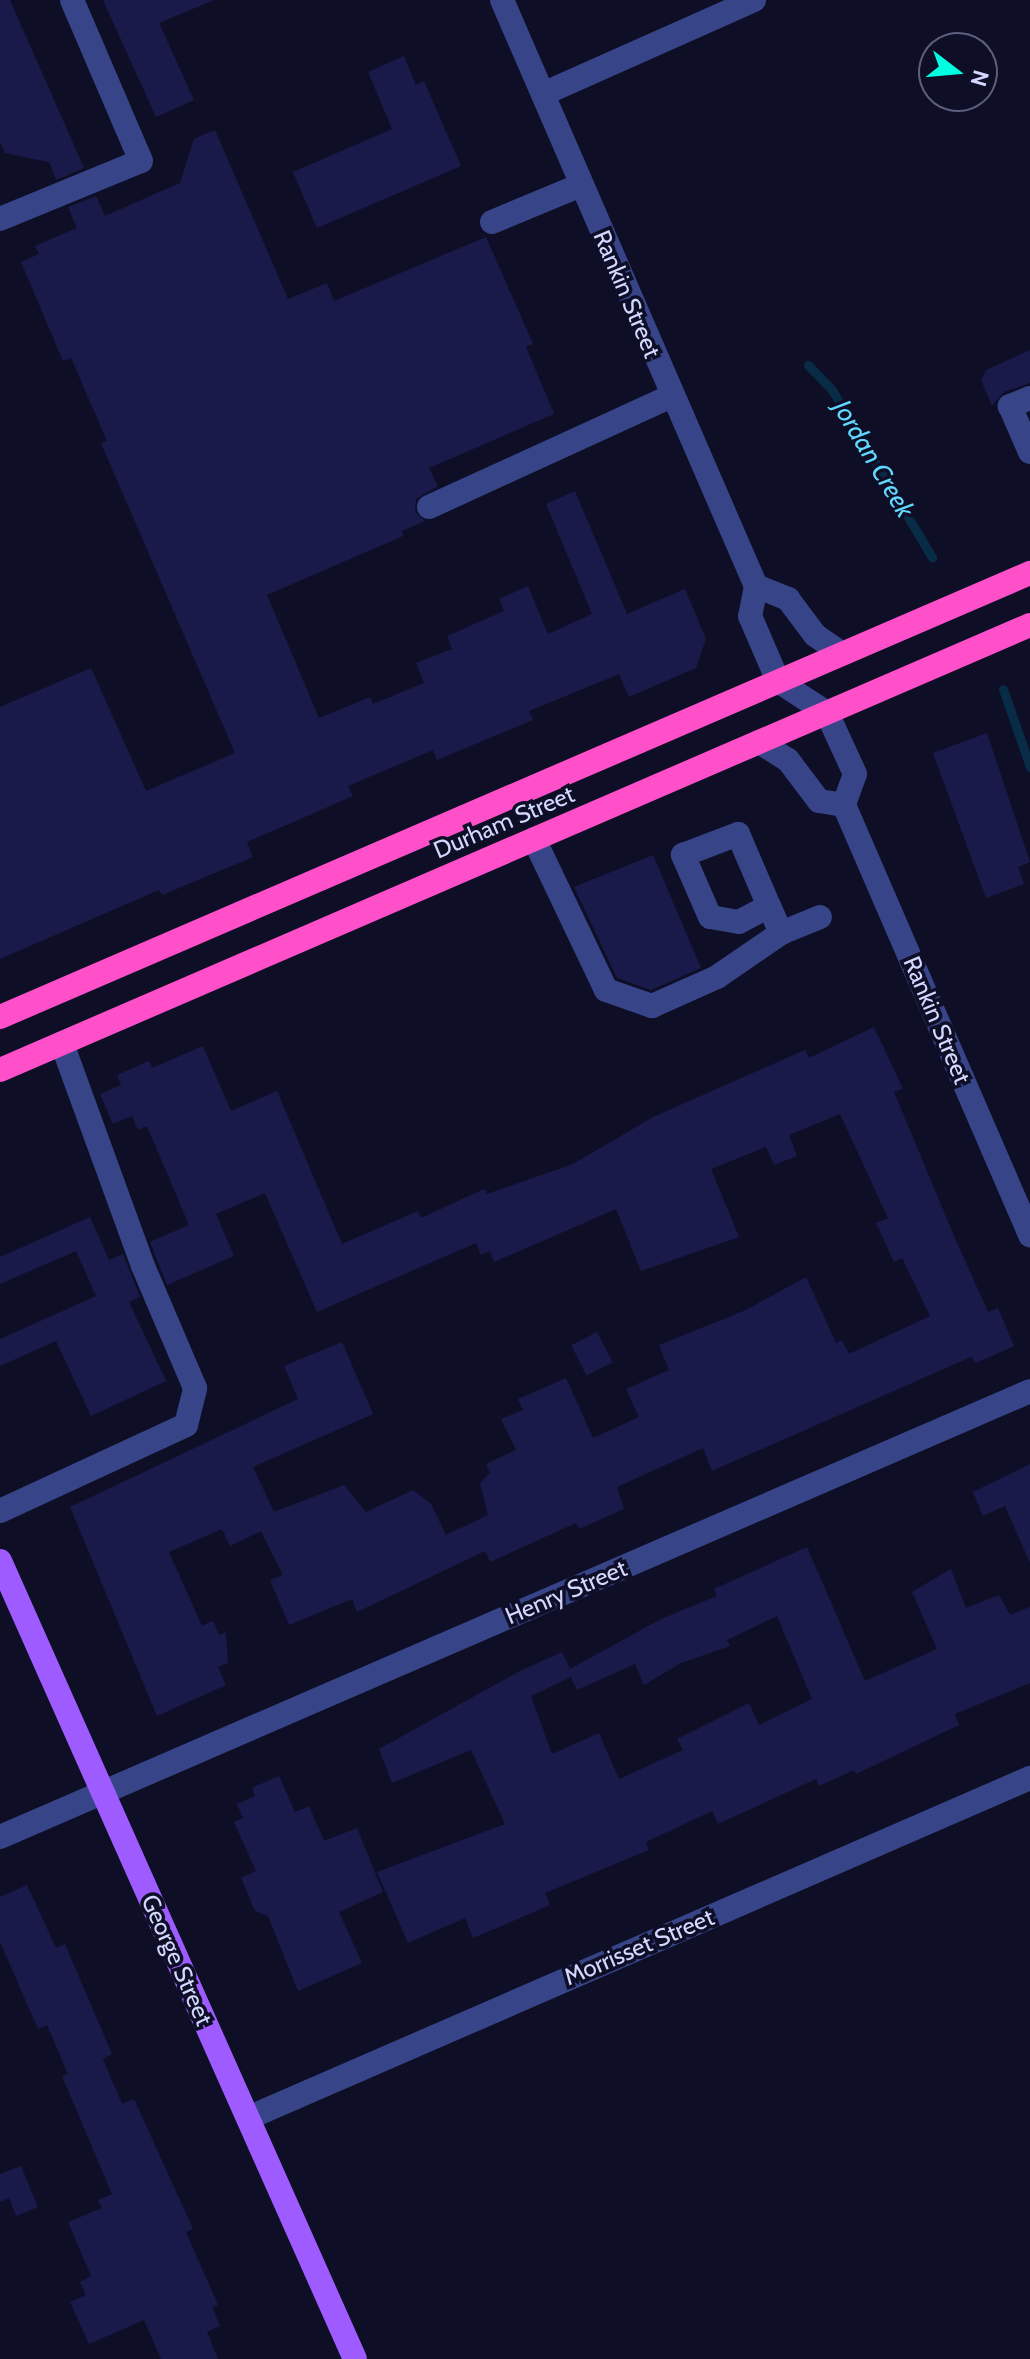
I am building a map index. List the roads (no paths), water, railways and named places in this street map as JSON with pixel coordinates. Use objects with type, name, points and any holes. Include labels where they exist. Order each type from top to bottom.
[{"type":"highway","name":"Durham Street","points":[[0,1017],[1030,573]]},
{"type":"highway","name":"Durham Street","points":[[0,1070],[1030,625]]},
{"type":"main road","name":"George Street","points":[[0,1561],[355,2359]]},
{"type":"street","points":[[0,219],[141,161],[72,0]]},
{"type":"street","name":"Rankin Street","points":[[502,0],[756,586],[750,616],[778,681]]},
{"type":"street","points":[[543,94],[754,0]]},
{"type":"street","points":[[492,222],[581,185]]},
{"type":"street","points":[[429,507],[672,396]]},
{"type":"street","points":[[1030,398],[1010,406],[1030,452]]},
{"type":"street","points":[[756,586],[788,599],[815,635],[841,653]]},
{"type":"street","points":[[759,742],[788,760],[819,801],[844,805],[855,774],[827,713],[778,681]]},
{"type":"street","name":"Rankin Street","points":[[844,805],[1030,1235]]},
{"type":"street","points":[[769,906],[739,922],[710,917],[683,855],[738,834],[781,933]]},
{"type":"street","points":[[534,839],[606,990],[652,1006],[717,977],[781,933],[820,917]]},
{"type":"street","points":[[0,1511],[186,1425],[195,1388],[143,1266],[62,1043]]},
{"type":"street","name":"Henry Street","points":[[0,1837],[1030,1391]]},
{"type":"street","name":"Morrisset Street","points":[[248,2118],[1030,1778]]},
{"type":"waterway","name":"Jordan Creek","points":[[808,365],[832,390],[932,557]]},
{"type":"waterway","name":"Jordan Creek","points":[[1003,689],[1030,767]]}]
